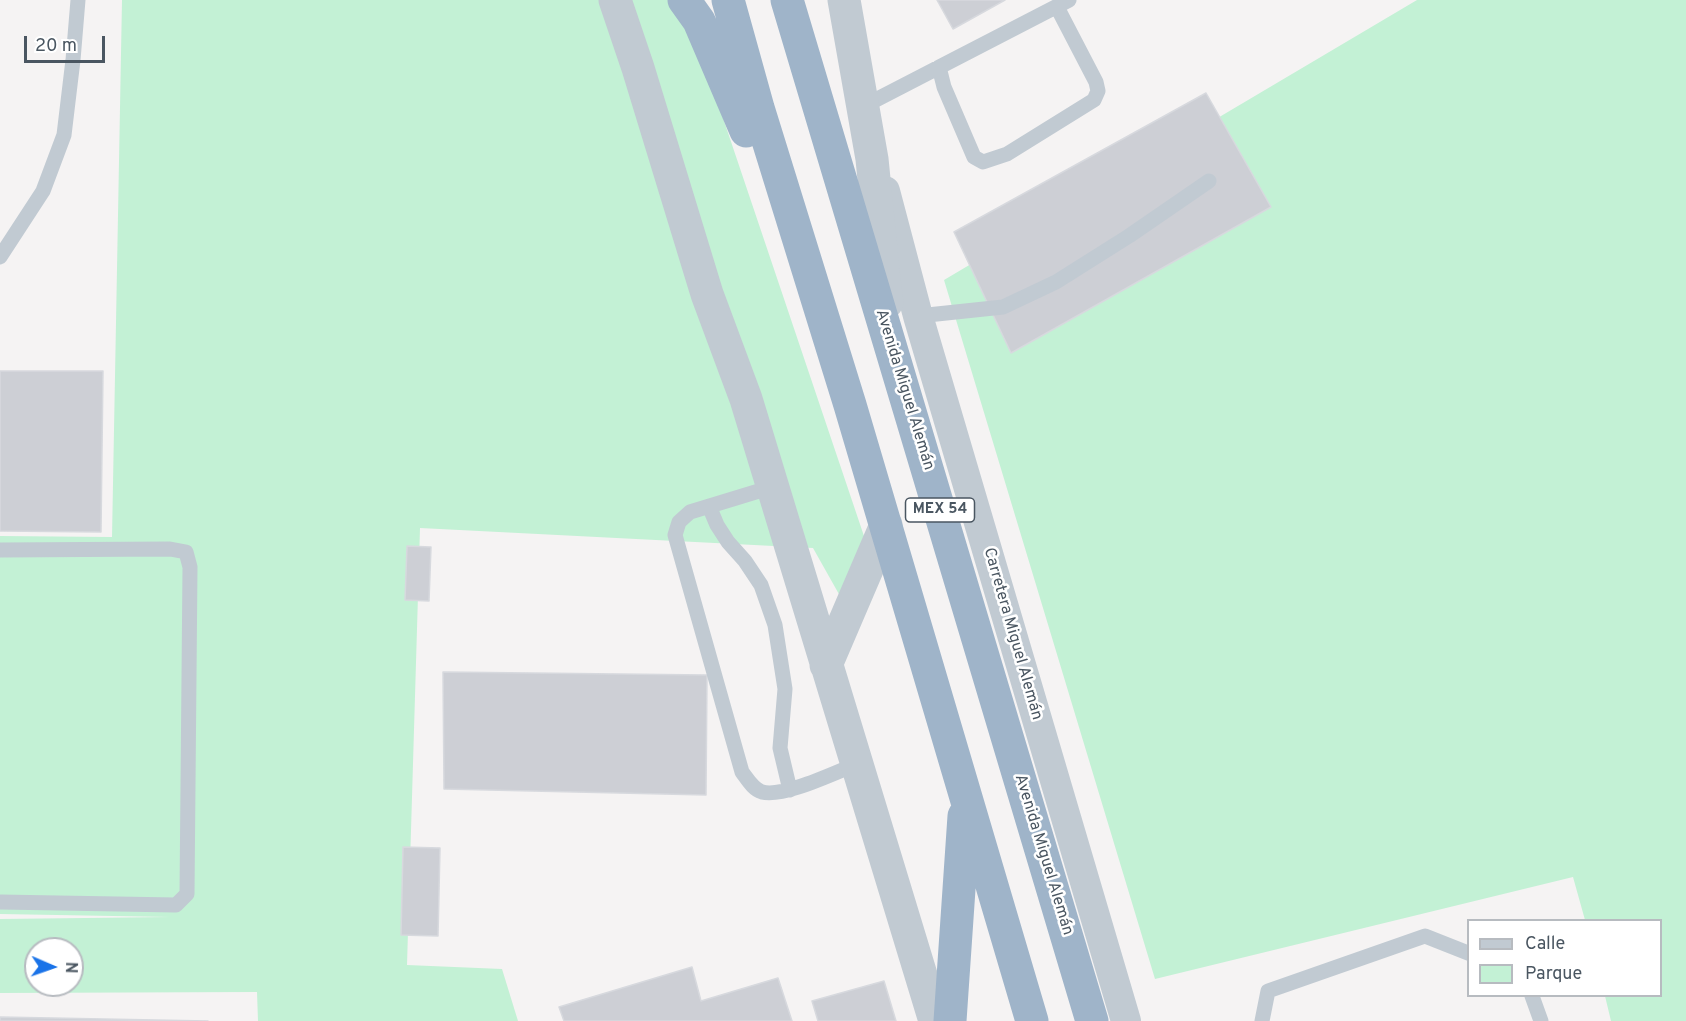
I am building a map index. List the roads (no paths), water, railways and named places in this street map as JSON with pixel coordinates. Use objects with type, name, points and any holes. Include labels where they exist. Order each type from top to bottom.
[{"type":"highway","points":[[684,0],[699,21],[742,117],[774,213],[850,405]]},
{"type":"highway","name":"MEX 54","points":[[728,0],[1032,1021]]},
{"type":"highway","name":"Avenida Miguel Alemán","points":[[787,0],[1092,1021]]},
{"type":"highway","points":[[950,1021],[966,794]]},
{"type":"street","points":[[615,0],[707,294],[746,399],[935,1021]]},
{"type":"street","points":[[844,0],[872,159],[883,270],[896,364]]},
{"type":"street","name":"Carretera Miguel Alemán","points":[[862,107],[918,315],[1126,1021]]},
{"type":"street","points":[[826,665],[886,525]]},
{"type":"lane","points":[[0,257],[43,191],[64,135],[74,60],[78,0]]},
{"type":"lane","points":[[862,107],[939,67],[1063,3],[1098,91],[1094,100],[1007,154],[983,162],[974,157],[944,87],[939,67]]},
{"type":"lane","points":[[918,315],[1003,307],[1056,282],[1129,236],[1209,181]]},
{"type":"lane","points":[[772,487],[690,512],[679,522],[675,535],[742,772],[752,786],[762,792],[774,792],[789,790],[857,764]]},
{"type":"lane","points":[[709,506],[728,542],[745,561],[761,585],[775,625],[785,689],[780,748],[789,790]]},
{"type":"lane","points":[[0,550],[170,549],[186,552],[190,567],[187,894],[176,905],[0,902]]},
{"type":"lane","points":[[1262,1021],[1268,991],[1425,936],[1467,953]]},
{"type":"lane","points":[[1532,997],[1541,1021]]}]
